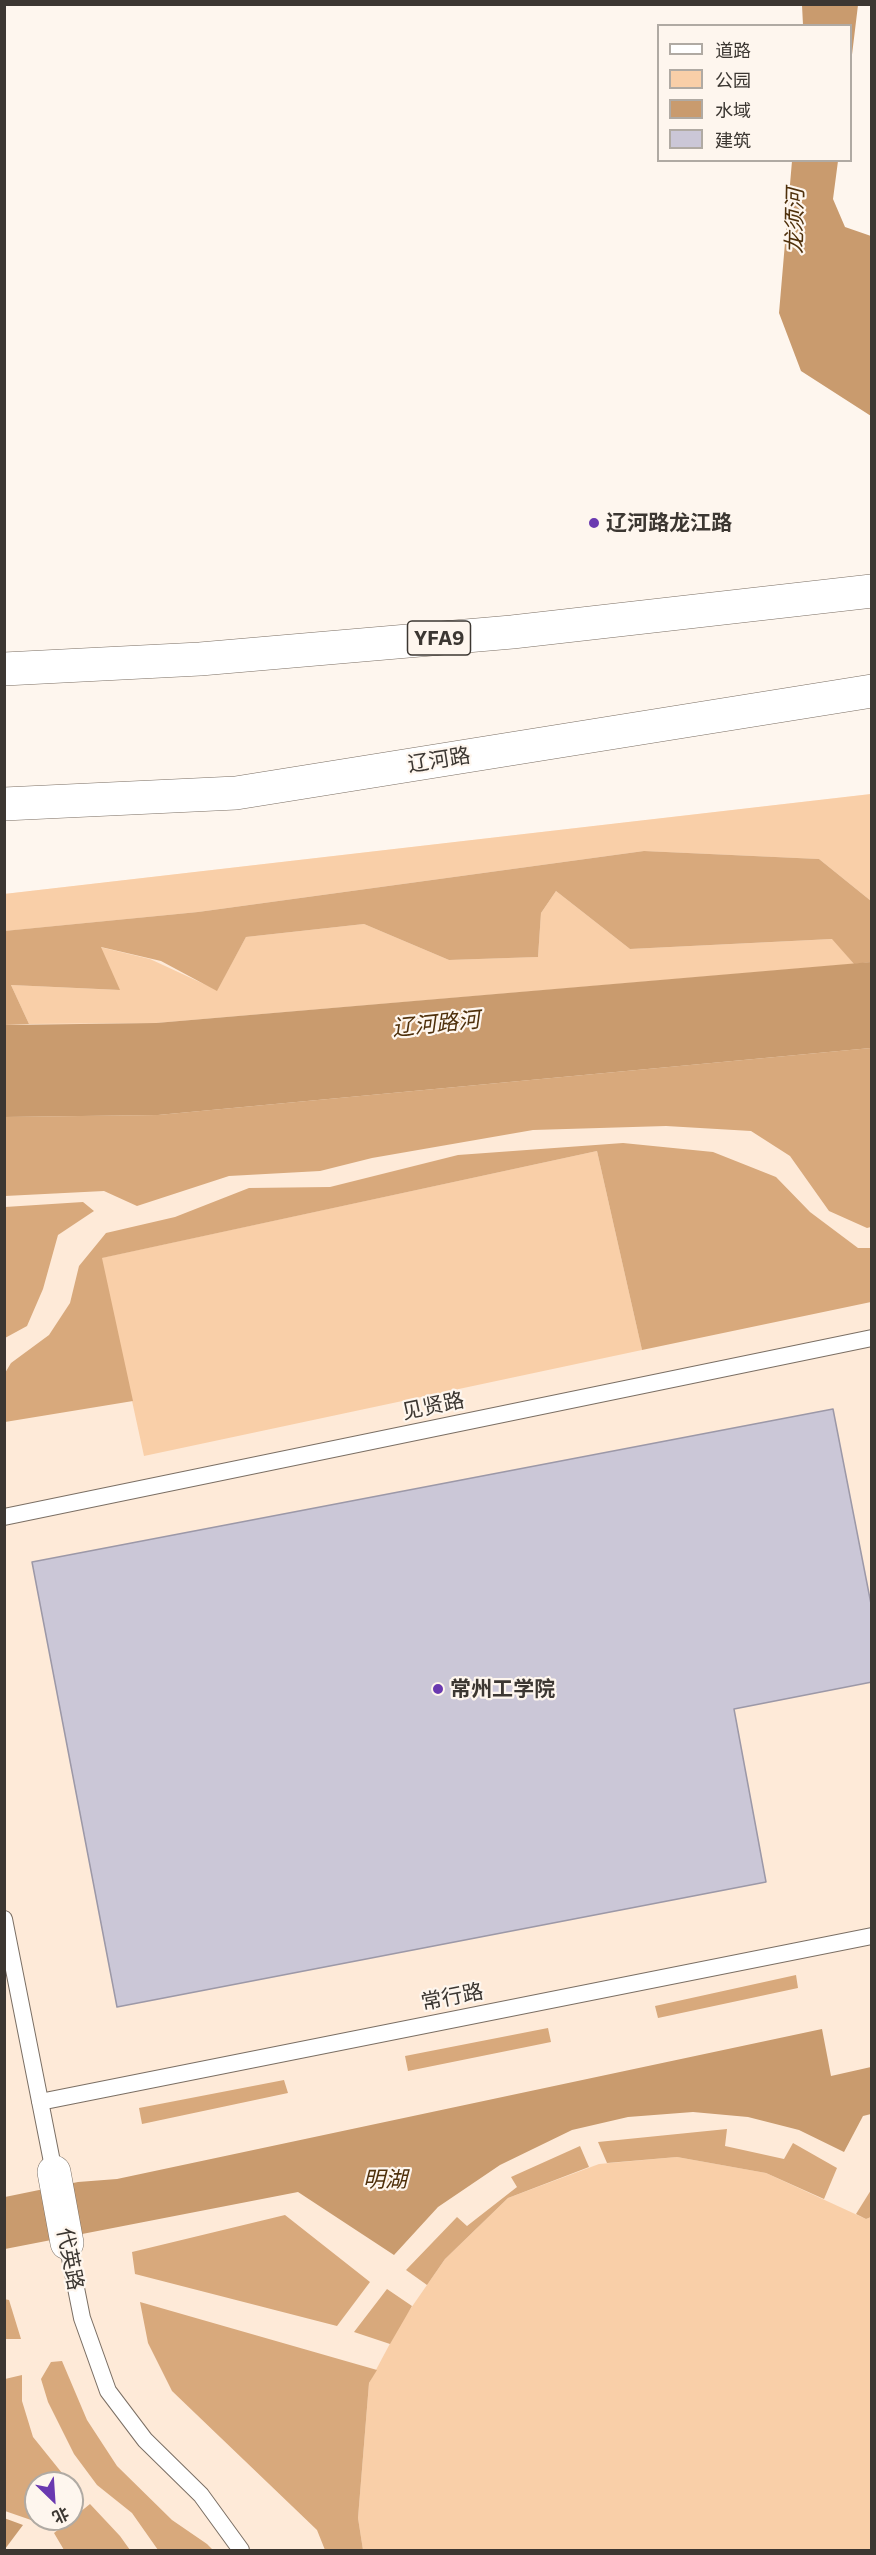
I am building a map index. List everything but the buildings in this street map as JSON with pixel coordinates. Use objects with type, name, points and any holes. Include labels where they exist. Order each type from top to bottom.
[{"type":"main road","points":[[741,606],[872,576]]},
{"type":"main road","name":"YFA9","points":[[4,669],[223,657],[512,632],[872,591]]},
{"type":"main road","name":"辽河路","points":[[4,804],[236,793],[872,691]]},
{"type":"main road","points":[[755,710],[872,706]]},
{"type":"main road","name":"代英路","points":[[54,2172],[67,2243]]},
{"type":"lane","name":"见贤路","points":[[4,1517],[872,1338]]},
{"type":"lane","name":"代英路","points":[[4,1919],[54,2172]]},
{"type":"lane","name":"常行路","points":[[40,2102],[872,1936]]},
{"type":"lane","name":"代英路","points":[[67,2243],[82,2318],[108,2391],[145,2440],[201,2495],[241,2550]]},
{"type":"shaded area","name":"常州工学院","points":[[871,794],[871,2550],[5,2550],[4,894]]},
{"type":"shaded area","points":[[644,851],[819,859],[871,901],[872,962],[854,964],[832,939],[630,949],[556,891],[541,913],[538,957],[449,960],[364,924],[246,937],[217,991],[161,961],[101,947],[120,990],[11,985],[29,1024],[5,1025],[4,931],[198,912]]},
{"type":"shaded area","points":[[871,1048],[871,1227],[867,1228],[829,1211],[790,1156],[751,1131],[666,1126],[533,1130],[372,1158],[320,1171],[229,1176],[137,1206],[104,1191],[5,1196],[4,1117],[158,1115]]},
{"type":"shaded area","points":[[623,1143],[713,1152],[776,1177],[810,1212],[858,1248],[871,1248],[871,1302],[642,1350],[597,1151],[102,1258],[133,1401],[5,1422],[5,1373],[11,1363],[49,1335],[70,1303],[79,1266],[106,1233],[175,1217],[249,1188],[330,1187],[458,1155]]},
{"type":"shaded area","points":[[83,1202],[94,1211],[58,1235],[43,1289],[27,1326],[5,1338],[5,1207]]},
{"type":"shaded area","points":[[796,1975],[798,1988],[658,2018],[655,2006]]},
{"type":"shaded area","points":[[548,2028],[551,2042],[408,2071],[405,2056]]},
{"type":"shaded area","points":[[284,2080],[288,2093],[142,2124],[139,2108]]},
{"type":"shaded area","points":[[727,2129],[725,2146],[784,2159],[793,2143],[837,2168],[824,2199],[766,2173],[677,2157],[607,2163],[598,2142]]},
{"type":"shaded area","points":[[580,2146],[589,2167],[508,2198],[445,2259],[427,2285],[406,2270],[457,2217],[467,2226],[517,2187],[511,2177]]},
{"type":"shaded area","points":[[871,2190],[871,2217],[866,2219],[856,2214]]},
{"type":"shaded area","points":[[285,2215],[370,2282],[337,2326],[135,2274],[132,2252]]},
{"type":"shaded area","points":[[387,2289],[412,2306],[390,2344],[354,2332]]},
{"type":"shaded area","points":[[4,2299],[9,2300],[21,2339],[5,2339]]},
{"type":"shaded area","points":[[140,2302],[377,2370],[369,2383],[358,2518],[363,2550],[325,2550],[317,2530],[172,2391],[148,2343]]},
{"type":"shaded area","points":[[62,2361],[87,2420],[117,2466],[172,2520],[213,2550],[158,2550],[132,2513],[97,2485],[74,2454],[48,2402],[41,2379],[51,2362]]},
{"type":"shaded area","points":[[22,2375],[22,2401],[33,2437],[60,2471],[24,2471],[24,2518],[5,2511],[5,2379]]},
{"type":"shaded area","points":[[90,2504],[130,2550],[64,2550],[54,2533],[56,2531],[84,2531],[84,2509]]},
{"type":"green space","points":[[871,794],[871,901],[819,859],[644,851],[198,912],[5,931],[4,894]]},
{"type":"green space","points":[[556,891],[630,949],[833,939],[854,964],[156,1023],[29,1024],[11,985],[119,990],[100,947],[150,959],[217,990],[246,937],[364,924],[449,960],[538,957],[541,913]]},
{"type":"green space","points":[[597,1151],[642,1350],[144,1456],[101,1258]]},
{"type":"green space","points":[[677,2157],[766,2173],[866,2219],[871,2217],[871,2550],[363,2550],[358,2518],[369,2383],[402,2321],[445,2259],[508,2198],[599,2164]]},
{"type":"water","points":[[802,5],[858,5],[852,55],[852,24],[803,24]]},
{"type":"water","name":"龙须河","points":[[792,162],[838,162],[833,199],[845,227],[871,236],[871,416],[801,371],[779,313]]},
{"type":"water","name":"辽河路河","points":[[871,962],[871,1048],[158,1115],[5,1117],[5,1025],[156,1023]]},
{"type":"water","name":"明湖","points":[[822,2029],[831,2076],[871,2067],[871,2114],[863,2116],[844,2152],[799,2130],[748,2117],[693,2112],[628,2117],[572,2130],[500,2165],[438,2207],[394,2255],[298,2192],[5,2249],[5,2197],[78,2182],[117,2179]]},
{"type":"water","points":[[4,2518],[23,2525],[5,2549],[4,2549]]},
{"type":"place","name":"辽河路龙江路","points":[[594,523]]},
{"type":"place","name":"常州工学院","points":[[438,1689]]}]
